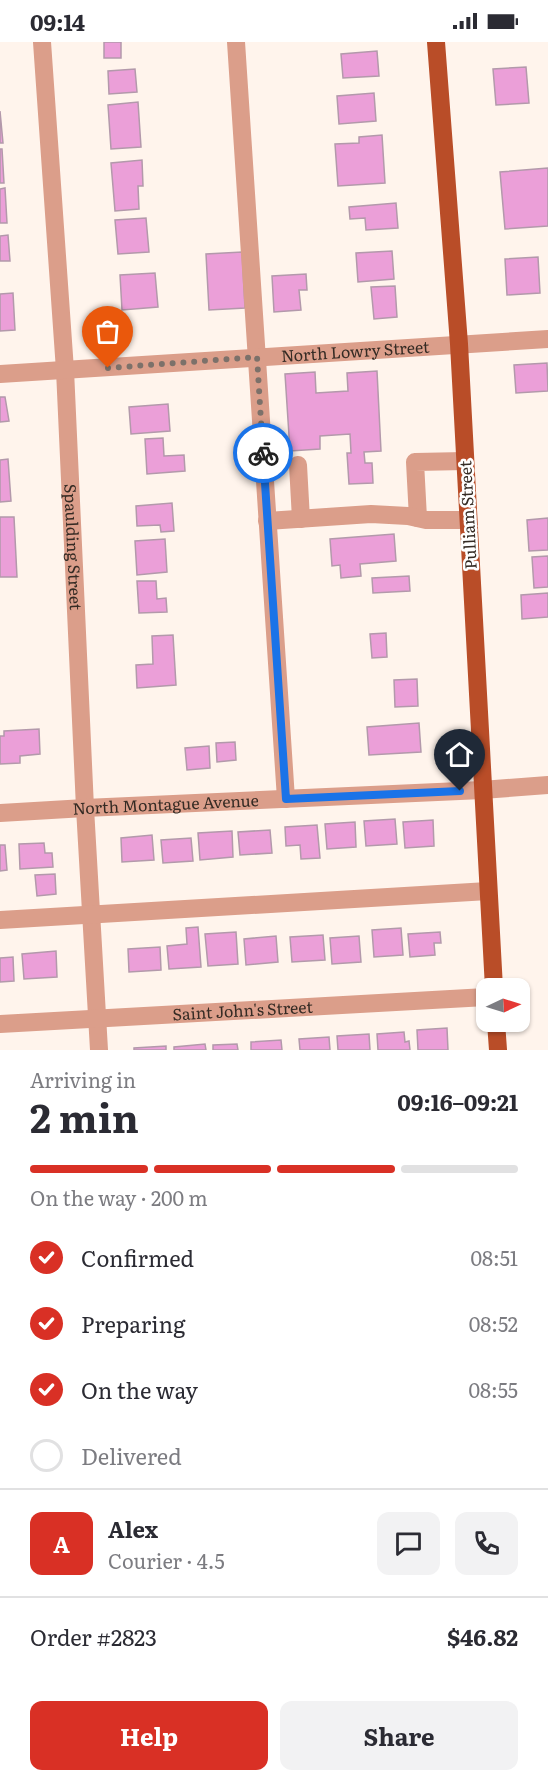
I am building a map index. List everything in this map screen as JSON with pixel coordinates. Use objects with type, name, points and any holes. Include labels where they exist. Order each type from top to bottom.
[{"type":"main road","name":"Pulliam Street","points":[[436,42],[459,344],[493,978]]},
{"type":"main road","points":[[497,1032],[498,1050]]},
{"type":"street","name":"Spaulding Street","points":[[42,42],[65,370],[99,1050]]},
{"type":"street","points":[[236,42],[286,799]]},
{"type":"street","name":"North Lowry Street","points":[[0,374],[548,339]]},
{"type":"street","points":[[418,518],[415,462],[465,461]]},
{"type":"street","points":[[298,465],[301,519]]},
{"type":"street","points":[[267,521],[371,514],[426,520],[468,520]]},
{"type":"street","name":"North Montague Avenue","points":[[0,813],[482,790],[548,784]]},
{"type":"street","points":[[0,920],[488,891]]},
{"type":"street","name":"Saint John's Street","points":[[0,1024],[476,998]]},
{"type":"building","points":[[104,42],[121,42],[121,58],[104,58]]},
{"type":"building","points":[[377,51],[379,76],[343,78],[341,54]]},
{"type":"building","points":[[526,67],[529,103],[496,105],[493,69]]},
{"type":"building","points":[[135,69],[137,92],[109,94],[108,71]]},
{"type":"building","points":[[374,93],[376,121],[339,124],[337,96]]},
{"type":"building","points":[[138,102],[141,147],[111,149],[108,105]]},
{"type":"building","points":[[0,111],[3,143],[0,143]]},
{"type":"building","points":[[382,135],[385,183],[338,186],[335,144],[359,143],[359,137]]},
{"type":"building","points":[[0,149],[2,149],[4,183],[0,183]]},
{"type":"building","points":[[142,160],[143,186],[138,186],[139,209],[115,211],[111,163]]},
{"type":"building","points":[[548,168],[548,226],[505,229],[500,172]]},
{"type":"building","points":[[5,188],[7,223],[0,223],[0,189]]},
{"type":"building","points":[[396,203],[398,228],[366,230],[365,218],[350,219],[349,207]]},
{"type":"building","points":[[146,218],[149,252],[118,254],[115,220]]},
{"type":"building","points":[[8,235],[10,261],[0,261],[0,236]]},
{"type":"building","points":[[392,251],[394,279],[358,282],[356,253]]},
{"type":"building","points":[[242,252],[245,308],[209,310],[206,254]]},
{"type":"building","points":[[538,257],[540,293],[507,295],[505,259]]},
{"type":"building","points":[[155,273],[158,307],[122,310],[120,275]]},
{"type":"building","points":[[306,274],[307,290],[299,290],[301,310],[274,312],[272,276]]},
{"type":"building","points":[[395,286],[397,317],[374,319],[371,287]]},
{"type":"building","points":[[13,293],[15,330],[0,331],[0,294]]},
{"type":"building","points":[[547,363],[548,391],[516,393],[514,365]]},
{"type":"building","points":[[377,371],[381,451],[364,452],[365,463],[372,463],[373,483],[349,484],[347,453],[351,453],[350,434],[320,436],[320,449],[290,451],[285,374],[315,372],[316,393],[348,391],[347,373]]},
{"type":"building","points":[[0,397],[5,397],[9,421],[0,422]]},
{"type":"building","points":[[168,404],[170,431],[131,434],[129,407]]},
{"type":"building","points":[[163,438],[164,456],[184,455],[185,471],[147,474],[145,439]]},
{"type":"building","points":[[8,459],[11,501],[0,502],[0,460]]},
{"type":"building","points":[[172,503],[174,531],[161,532],[160,525],[137,526],[136,506]]},
{"type":"building","points":[[0,517],[14,517],[17,577],[0,577]]},
{"type":"building","points":[[548,518],[548,550],[529,551],[527,520]]},
{"type":"building","points":[[394,534],[396,561],[360,564],[361,576],[341,578],[340,565],[332,566],[330,539]]},
{"type":"building","points":[[165,539],[167,572],[137,575],[135,541]]},
{"type":"building","points":[[548,556],[548,587],[534,588],[532,557]]},
{"type":"building","points":[[409,576],[410,591],[373,593],[372,578]]},
{"type":"building","points":[[137,581],[156,581],[157,599],[166,598],[167,612],[139,613]]},
{"type":"building","points":[[548,593],[548,617],[522,619],[521,595]]},
{"type":"building","points":[[386,633],[387,657],[372,658],[370,634]]},
{"type":"building","points":[[173,635],[176,685],[137,688],[136,665],[153,664],[152,636]]},
{"type":"building","points":[[417,679],[418,706],[395,707],[394,680]]},
{"type":"building","points":[[419,723],[421,752],[369,755],[367,727]]},
{"type":"building","points":[[39,729],[40,754],[20,756],[20,763],[0,764],[0,736],[4,736],[4,731]]},
{"type":"building","points":[[235,742],[236,760],[217,762],[216,743]]},
{"type":"building","points":[[209,746],[210,768],[187,770],[185,748]]},
{"type":"building","points":[[395,819],[397,844],[366,846],[364,821]]},
{"type":"building","points":[[433,820],[434,846],[405,848],[403,822]]},
{"type":"building","points":[[355,822],[356,847],[327,849],[325,824]]},
{"type":"building","points":[[317,825],[320,858],[301,859],[300,845],[286,846],[285,827]]},
{"type":"building","points":[[270,830],[272,853],[240,855],[238,832]]},
{"type":"building","points":[[232,831],[233,857],[200,860],[198,833]]},
{"type":"building","points":[[152,835],[154,860],[122,862],[121,838]]},
{"type":"building","points":[[191,838],[193,861],[163,863],[161,840]]},
{"type":"building","points":[[44,843],[45,853],[52,853],[53,867],[20,869],[19,844]]},
{"type":"building","points":[[0,845],[5,845],[7,870],[0,871]]},
{"type":"building","points":[[55,874],[56,894],[37,896],[35,875]]},
{"type":"building","points":[[198,927],[201,967],[169,969],[167,946],[187,944],[186,928]]},
{"type":"building","points":[[401,928],[403,955],[374,957],[372,930]]},
{"type":"building","points":[[236,932],[238,964],[208,966],[205,934]]},
{"type":"building","points":[[440,932],[441,943],[434,943],[435,955],[410,957],[408,934]]},
{"type":"building","points":[[323,935],[325,960],[292,962],[290,937]]},
{"type":"building","points":[[276,936],[278,962],[246,965],[244,939]]},
{"type":"building","points":[[359,936],[361,962],[332,964],[330,938]]},
{"type":"building","points":[[160,947],[161,970],[129,972],[128,949]]},
{"type":"building","points":[[56,951],[57,977],[24,979],[22,954]]},
{"type":"building","points":[[13,957],[14,981],[0,982],[0,958]]},
{"type":"building","points":[[447,1028],[448,1050],[418,1050],[417,1030]]},
{"type":"building","points":[[404,1032],[405,1042],[409,1041],[410,1050],[378,1050],[377,1034]]},
{"type":"building","points":[[369,1034],[370,1050],[338,1050],[337,1036]]},
{"type":"building","points":[[329,1037],[330,1050],[300,1050],[299,1039]]},
{"type":"building","points":[[281,1040],[282,1050],[251,1050],[251,1042]]},
{"type":"building","points":[[205,1044],[206,1050],[174,1050],[174,1047]]},
{"type":"building","points":[[237,1044],[238,1050],[213,1050],[213,1045]]},
{"type":"building","points":[[166,1046],[166,1050],[134,1050],[134,1048]]},
{"type":"way so far","points":[[108,368],[257,357],[263,453]]},
{"type":"route","points":[[263,453],[286,799],[460,791]]}]
